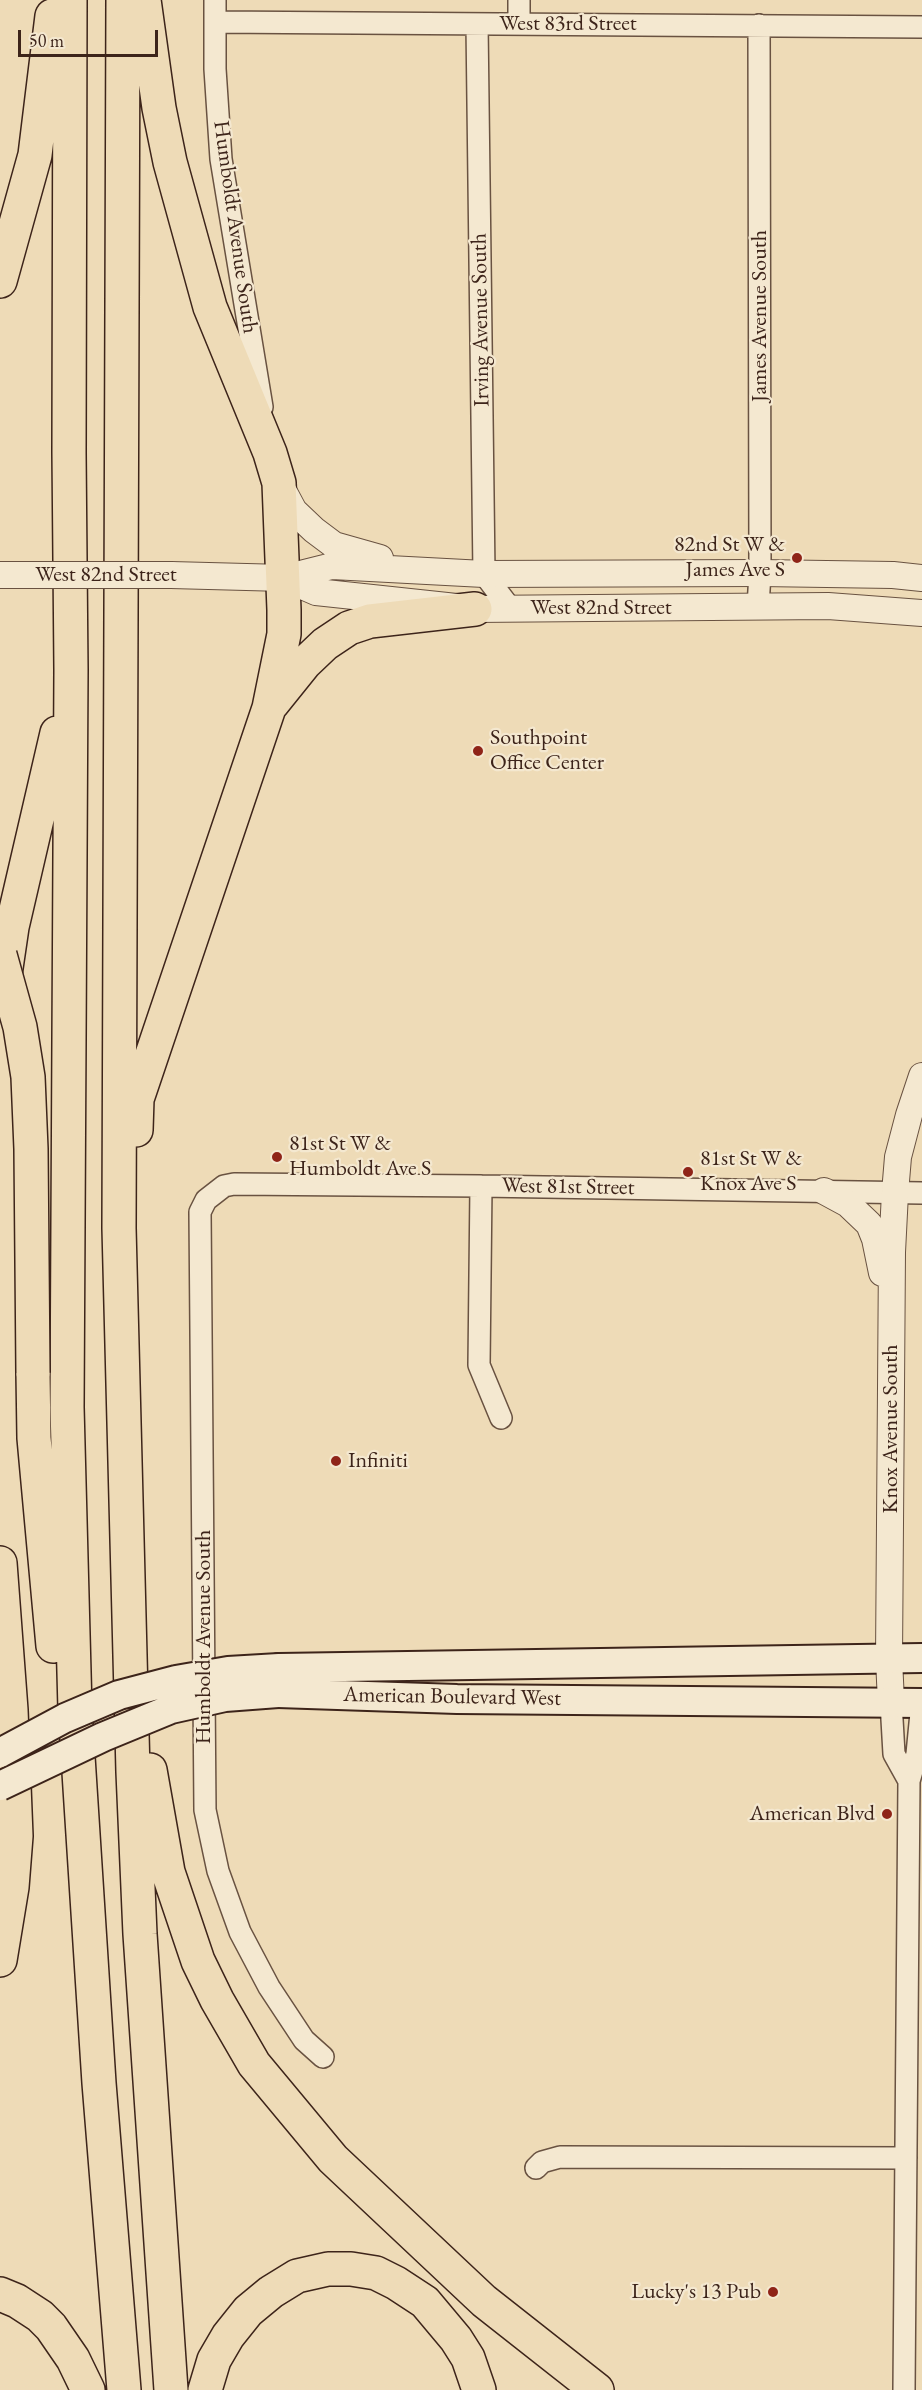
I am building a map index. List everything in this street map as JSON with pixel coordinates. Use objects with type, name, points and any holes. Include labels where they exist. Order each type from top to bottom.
[{"type":"highway","points":[[0,281],[36,155],[55,0]]},
{"type":"highway","points":[[70,0],[71,670],[67,1407],[75,1710],[99,2083],[124,2390]]},
{"type":"highway","points":[[123,0],[118,1228],[131,1711],[140,1934],[171,2390]]},
{"type":"highway","points":[[123,1402],[137,1099],[269,708],[284,634],[284,578],[274,468],[210,307],[170,162],[159,108],[144,0]]},
{"type":"highway","points":[[269,708],[305,663],[325,644],[349,628],[370,621],[475,609]]},
{"type":"highway","points":[[0,1004],[12,927],[71,670]]},
{"type":"highway","points":[[0,955],[20,1027],[28,1077],[31,1149],[34,1438],[61,1736],[84,1860]]},
{"type":"highway","points":[[0,1563],[11,1710],[16,1836],[12,1887],[1,1957]]},
{"type":"highway","points":[[131,1711],[149,1768],[168,1872],[198,1961],[217,2000],[255,2064],[333,2158],[484,2301],[597,2390]]},
{"type":"highway","points":[[205,2390],[214,2360],[228,2336],[248,2311],[271,2292],[297,2276],[328,2268],[351,2268],[376,2273],[425,2302],[456,2339],[468,2358],[479,2390]]},
{"type":"highway","points":[[0,2294],[17,2301],[51,2326],[73,2359],[88,2390]]},
{"type":"main road","name":"American Boulevard West","points":[[0,1786],[103,1737],[171,1709],[225,1697],[279,1681],[659,1663],[922,1658]]},
{"type":"main road","points":[[657,1701],[659,1663]]},
{"type":"main road","name":"American Boulevard West","points":[[0,1753],[65,1718],[119,1695],[176,1680],[228,1671],[279,1681],[457,1699],[922,1703]]},
{"type":"street","name":"Humboldt Avenue South","points":[[215,0],[215,69],[221,159],[274,468]]},
{"type":"street","points":[[519,0],[519,24]]},
{"type":"street","name":"West 83rd Street","points":[[214,22],[922,27]]},
{"type":"street","name":"Irving Avenue South","points":[[477,24],[484,574]]},
{"type":"street","name":"James Avenue South","points":[[758,607],[760,573],[759,25]]},
{"type":"street","points":[[274,468],[294,511],[314,530],[334,544],[356,552],[439,572]]},
{"type":"street","name":"West 82nd Street","points":[[0,575],[171,575],[284,578],[332,567],[484,574],[760,573],[893,575],[922,578]]},
{"type":"street","points":[[484,574],[510,609]]},
{"type":"street","name":"West 82nd Street","points":[[284,578],[316,592],[475,609],[828,606],[922,613]]},
{"type":"street","points":[[828,606],[922,628]]},
{"type":"street","name":"Knox Avenue South","points":[[909,1781],[894,1754],[889,1659],[892,1316],[898,1157],[922,1076]]},
{"type":"street","name":"West 81st Street","points":[[215,1192],[224,1186],[234,1185],[481,1186],[922,1193]]},
{"type":"street","points":[[481,1186],[479,1365],[501,1418]]},
{"type":"street","points":[[824,1191],[848,1204],[869,1224],[875,1239],[892,1316]]},
{"type":"street","name":"Humboldt Avenue South","points":[[215,1192],[206,1200],[200,1212],[205,1810],[218,1871],[240,1932],[269,1987],[304,2040],[323,2057]]},
{"type":"street","name":"Knox Avenue South","points":[[904,2390],[909,1781],[917,1754],[922,1703]]},
{"type":"street","points":[[536,2168],[542,2162],[561,2157],[906,2158]]},
{"type":"place","name":"82nd St W & James Ave S","points":[[797,558]]},
{"type":"place","name":"Southpoint Office Center","points":[[478,751]]},
{"type":"place","name":"81st St W & Humboldt Ave S","points":[[277,1157]]},
{"type":"place","name":"81st St W & Knox Ave S","points":[[688,1172]]},
{"type":"place","name":"Infiniti","points":[[336,1461]]},
{"type":"place","name":"American Blvd","points":[[887,1814]]},
{"type":"place","name":"Lucky's 13 Pub","points":[[773,2292]]}]
